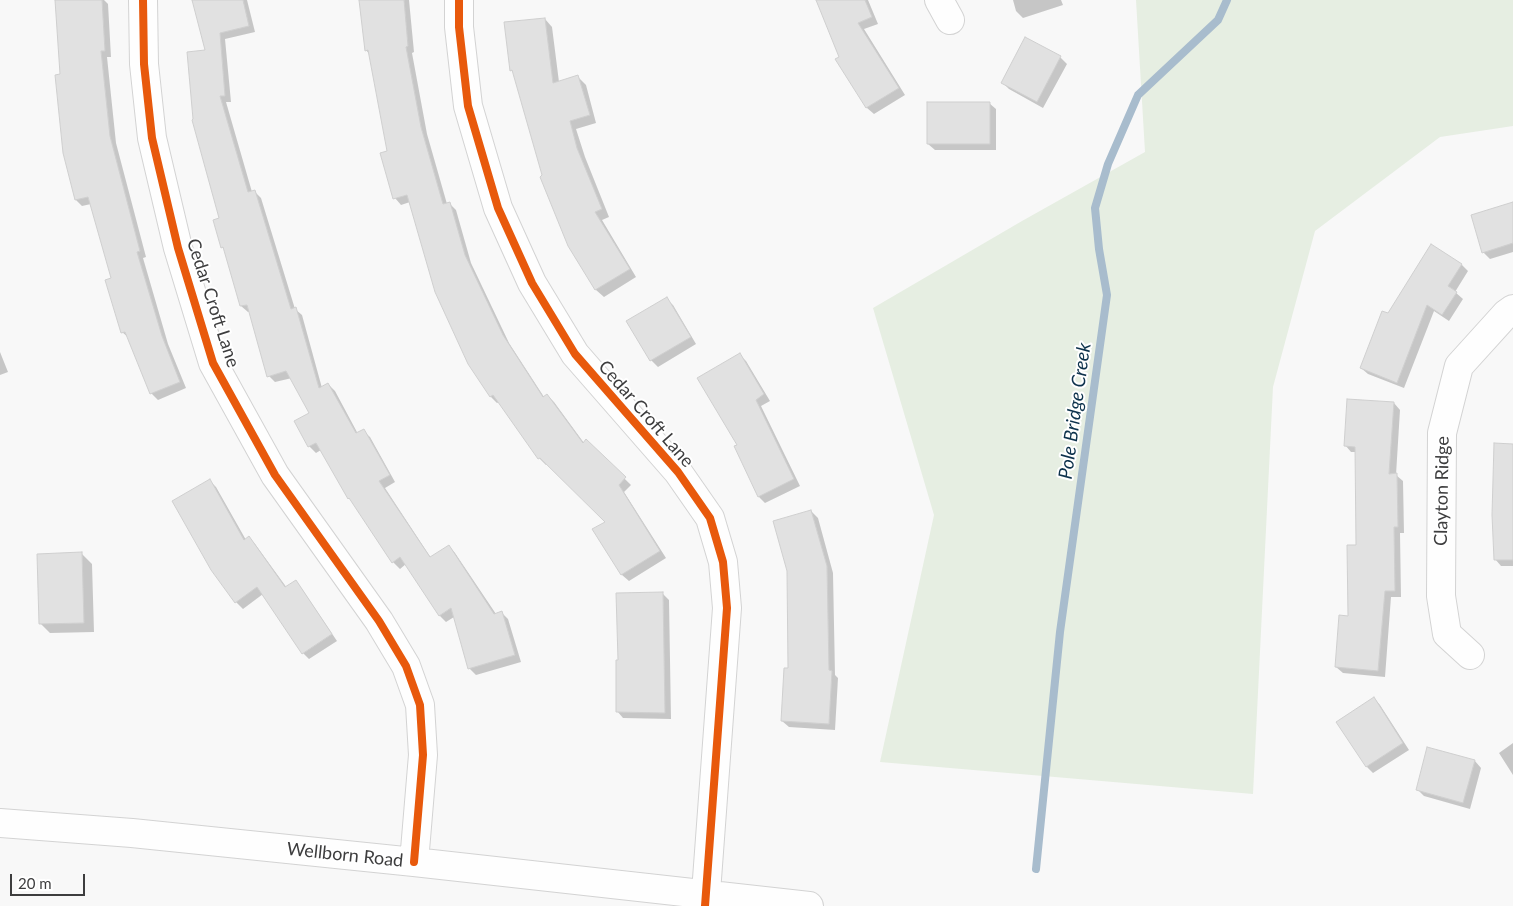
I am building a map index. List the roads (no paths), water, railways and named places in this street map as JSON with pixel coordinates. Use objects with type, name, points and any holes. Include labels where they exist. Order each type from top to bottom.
[{"type":"street","name":"Cedar Croft Lane","points":[[143,0],[144,64],[152,138],[178,248],[213,363],[275,475],[379,622],[402,659],[420,705],[423,755],[414,862]]},
{"type":"street","name":"Cedar Croft Lane","points":[[459,0],[459,27],[468,106],[498,208],[528,275],[575,354],[678,472],[710,518],[723,562],[727,608],[705,900]]},
{"type":"street","name":"Clayton Ridge","points":[[1470,655],[1447,634],[1441,596],[1442,432],[1459,366],[1506,314],[1513,309]]},
{"type":"street","name":"Wellborn Road","points":[[0,824],[132,833],[414,862],[705,900],[808,906]]},
{"type":"waterway","name":"Pole Bridge Creek","points":[[1036,869],[1060,632],[1107,295],[1099,249],[1095,208],[1108,164],[1138,95],[1218,20],[1227,0]]}]
